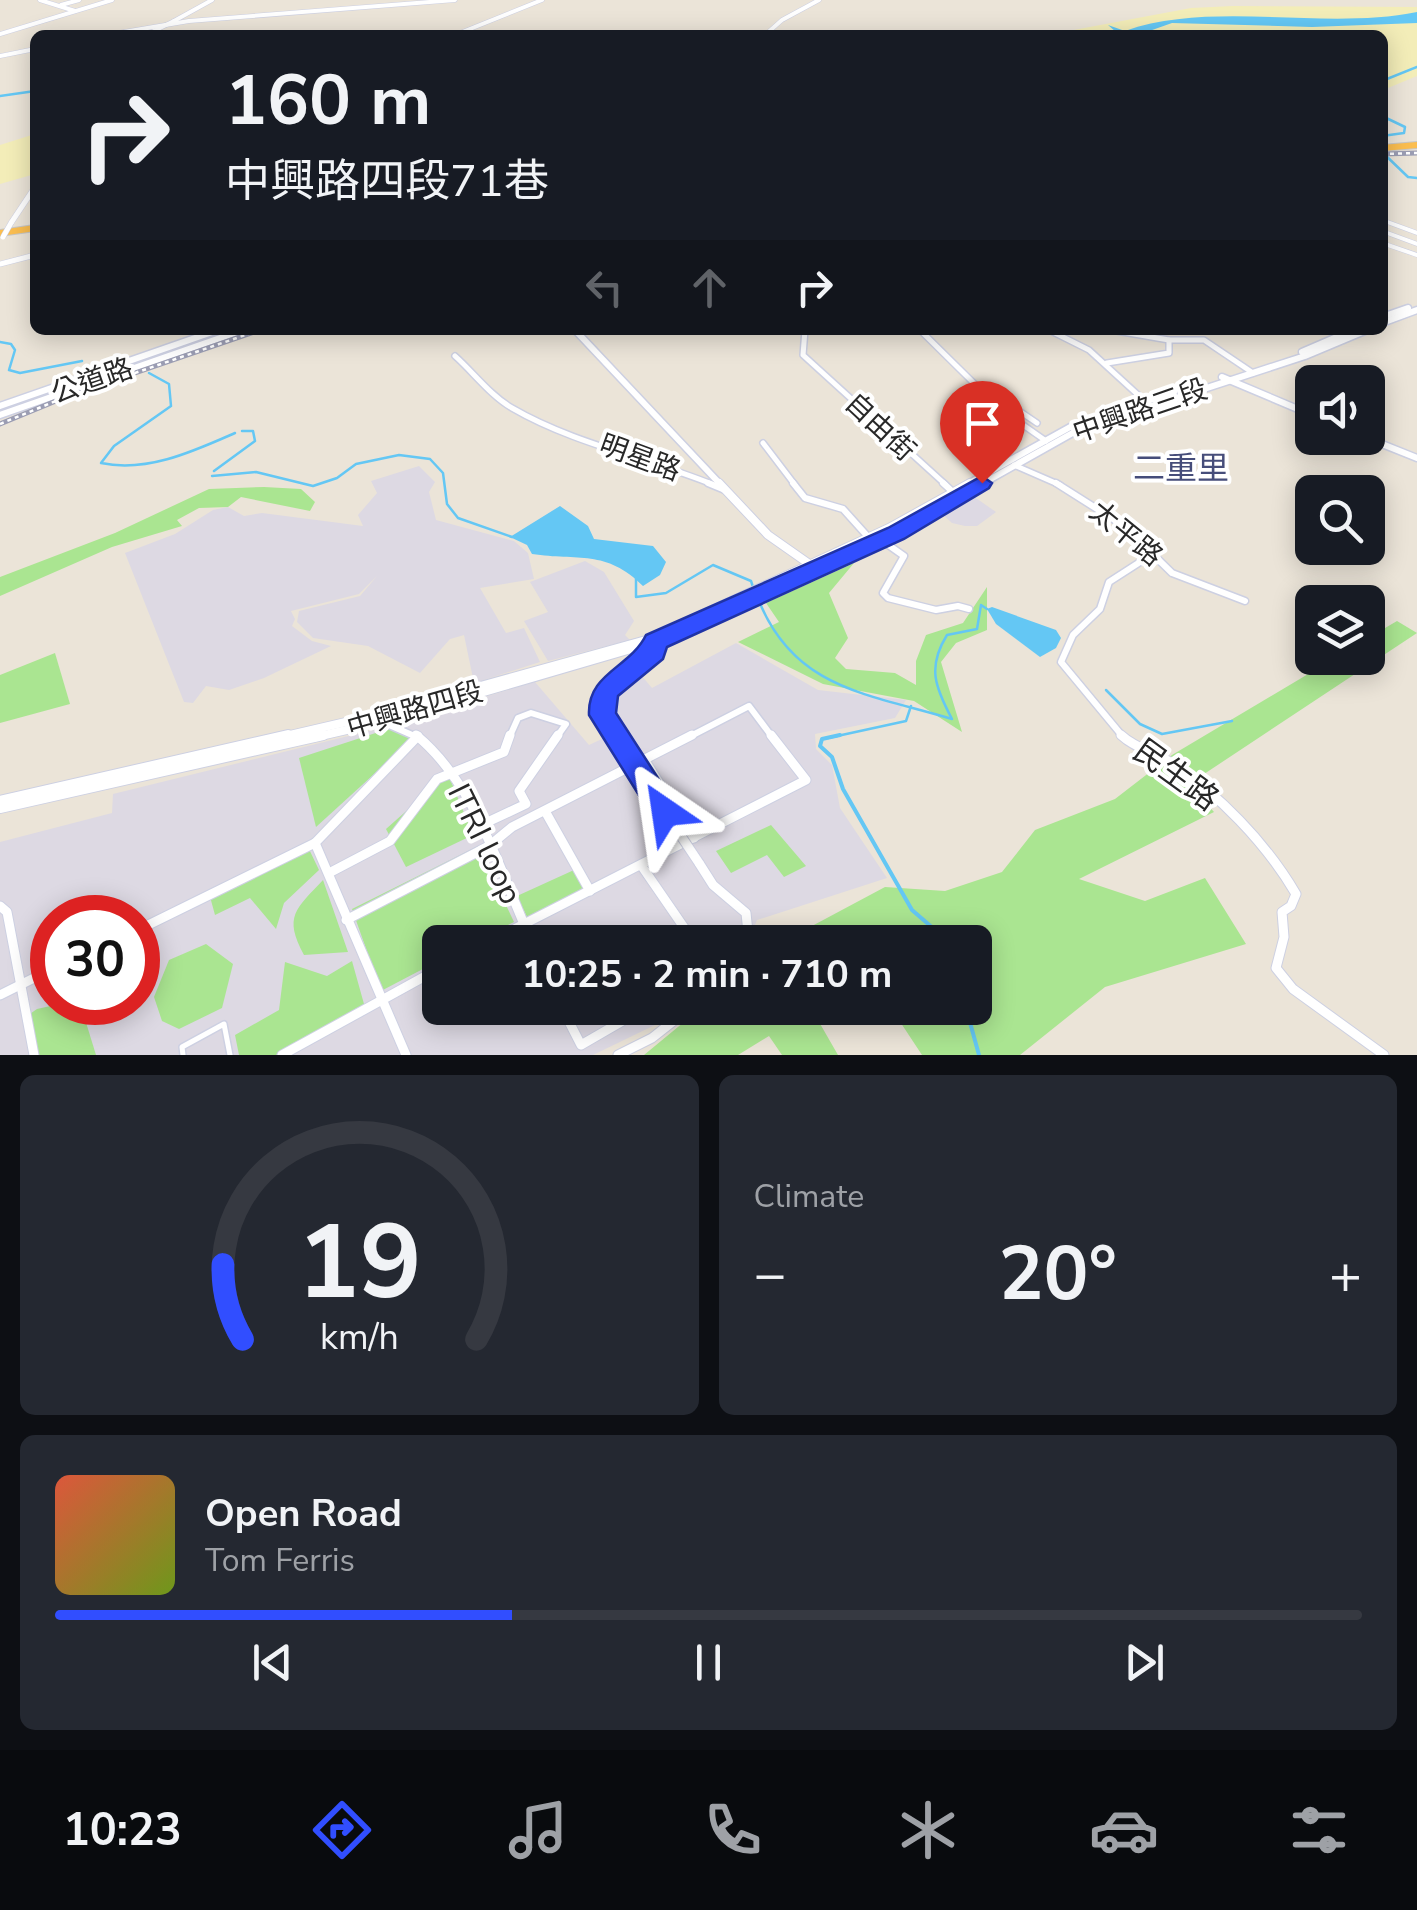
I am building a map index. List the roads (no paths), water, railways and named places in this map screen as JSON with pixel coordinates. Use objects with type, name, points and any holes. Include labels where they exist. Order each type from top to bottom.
[{"type":"highway","points":[[1388,146],[1417,144]]},
{"type":"highway","points":[[1,237],[30,230]]},
{"type":"main road","points":[[0,32],[112,0]]},
{"type":"main road","points":[[337,9],[444,0]]},
{"type":"main road","points":[[130,30],[173,22],[455,0]]},
{"type":"main road","points":[[767,30],[777,20],[816,0]]},
{"type":"main road","points":[[156,30],[173,22]]},
{"type":"main road","points":[[0,55],[30,49]]},
{"type":"main road","points":[[1,237],[30,194]]},
{"type":"main road","points":[[0,263],[30,256]]},
{"type":"main road","points":[[1388,318],[1417,308]]},
{"type":"main road","name":"公道路","points":[[0,409],[193,335]]},
{"type":"main road","name":"公道路","points":[[0,409],[204,335]]},
{"type":"main road","name":"公道路","points":[[0,409],[217,335]]},
{"type":"main road","name":"公道路","points":[[0,409],[227,335]]},
{"type":"main road","points":[[580,335],[726,490]]},
{"type":"main road","name":"中興路三段","points":[[1251,371],[1341,335]]},
{"type":"main road","name":"中興路三段","points":[[814,568],[892,530],[1048,442],[1147,403],[1353,335]]},
{"type":"main road","points":[[1225,379],[1295,409]]},
{"type":"main road","points":[[1385,445],[1417,458]]},
{"type":"main road","name":"明星路","points":[[726,490],[768,534],[814,568]]},
{"type":"main road","name":"中興路四段","points":[[0,804],[378,719],[653,640],[814,568]]},
{"type":"street","points":[[43,0],[75,11]]},
{"type":"street","points":[[60,6],[79,0]]},
{"type":"street","points":[[173,22],[212,0]]},
{"type":"street","points":[[467,30],[542,0]]},
{"type":"street","points":[[1388,222],[1415,230]]},
{"type":"street","points":[[1388,243],[1415,230]]},
{"type":"street","points":[[1388,233],[1417,244]]},
{"type":"street","points":[[1388,245],[1417,255]]},
{"type":"street","name":"自由街","points":[[804,335],[802,355],[956,495]]},
{"type":"street","points":[[925,335],[999,408],[1048,442]]},
{"type":"street","points":[[1060,335],[1106,363],[1147,403]]},
{"type":"street","points":[[1140,335],[1204,340],[1251,371]]},
{"type":"street","points":[[1106,363],[1168,353],[1172,350],[1169,340]]},
{"type":"street","name":"明星路","points":[[454,356],[510,407],[598,446],[660,463],[726,490]]},
{"type":"street","points":[[1120,378],[1134,376]]},
{"type":"street","points":[[999,408],[1012,406],[1037,423]]},
{"type":"street","points":[[763,443],[806,498],[843,509],[872,540]]},
{"type":"street","name":"太平路","points":[[1012,464],[1061,486],[1124,526],[1172,573],[1245,601]]},
{"type":"street","points":[[892,530],[886,544],[904,556],[885,586],[888,598],[936,610],[958,606],[969,609]]},
{"type":"street","name":"民生路","points":[[1154,553],[1108,582],[1100,609],[1074,635],[1062,662],[1090,702],[1130,744],[1164,760],[1202,789],[1272,860],[1292,887],[1295,901],[1282,912],[1284,936],[1276,968],[1294,989],[1384,1055]]},
{"type":"street","points":[[653,640],[654,652],[602,698],[607,724],[694,838]]},
{"type":"street","points":[[346,920],[489,846],[512,827],[749,706],[806,780],[524,924]]},
{"type":"street","points":[[329,873],[390,841],[437,779],[504,752],[517,716],[523,711],[566,724],[519,791],[526,804],[479,826]]},
{"type":"street","name":"ITRI loop","points":[[378,719],[418,736],[453,775],[524,924]]},
{"type":"street","points":[[160,919],[315,844],[418,736]]},
{"type":"street","points":[[641,764],[665,812],[714,886],[739,902],[751,925]]},
{"type":"street","points":[[545,811],[590,891]]},
{"type":"street","points":[[315,844],[406,1055]]},
{"type":"street","points":[[641,865],[682,925]]},
{"type":"street","points":[[0,906],[7,912],[34,1055]]},
{"type":"street","points":[[282,1055],[422,977]]},
{"type":"street","points":[[0,995],[30,980]]},
{"type":"street","points":[[184,1055],[182,1047],[224,1024],[230,1055]]},
{"type":"street","points":[[570,1025],[580,1045],[616,1025]]},
{"type":"street","points":[[618,1055],[670,1025]]},
{"type":"water","points":[[1417,12],[1417,23],[1312,27],[1172,23],[1152,30],[1129,30],[1159,22],[1232,16],[1381,17]]},
{"type":"water","points":[[560,506],[588,526],[594,539],[653,546],[666,562],[660,575],[643,586],[604,561],[532,554],[527,545],[510,537]]},
{"type":"water","points":[[992,607],[1056,630],[1061,638],[1056,648],[1040,657],[996,624],[987,609]]},
{"type":"waterway","points":[[1388,79],[1417,67]]},
{"type":"waterway","points":[[0,96],[30,92]]},
{"type":"waterway","points":[[1388,119],[1405,127],[1404,133],[1388,135]]},
{"type":"waterway","points":[[1388,158],[1408,177],[1417,178]]},
{"type":"waterway","points":[[0,342],[11,344],[15,350],[9,370],[20,373],[82,361]]},
{"type":"waterway","points":[[149,373],[169,384],[171,406],[114,446],[101,463],[153,463],[235,433]]},
{"type":"waterway","points":[[214,471],[255,441],[253,431],[242,431]]},
{"type":"waterway","points":[[212,476],[256,472],[313,486],[337,478],[356,464],[399,455],[430,459],[443,473],[447,504],[458,518],[512,537]]},
{"type":"waterway","points":[[636,577],[636,597],[666,593],[713,565],[751,581],[753,587]]},
{"type":"waterway","points":[[759,601],[774,631],[814,671],[864,694],[911,707]]},
{"type":"waterway","points":[[911,707],[952,719],[938,687],[937,657],[947,635],[977,629],[981,605],[987,609]]},
{"type":"waterway","points":[[1106,690],[1140,724],[1162,734],[1232,721]]},
{"type":"waterway","points":[[828,738],[906,721],[911,707]]},
{"type":"waterway","points":[[840,735],[822,739],[820,746],[832,757],[843,789],[912,910],[929,925]]},
{"type":"waterway","points":[[971,1025],[979,1055]]},
{"type":"railway","points":[[1388,154],[1417,153]]},
{"type":"railway","points":[[0,424],[68,396],[245,335]]},
{"type":"district","name":"二重里","points":[[1181,468]]}]
